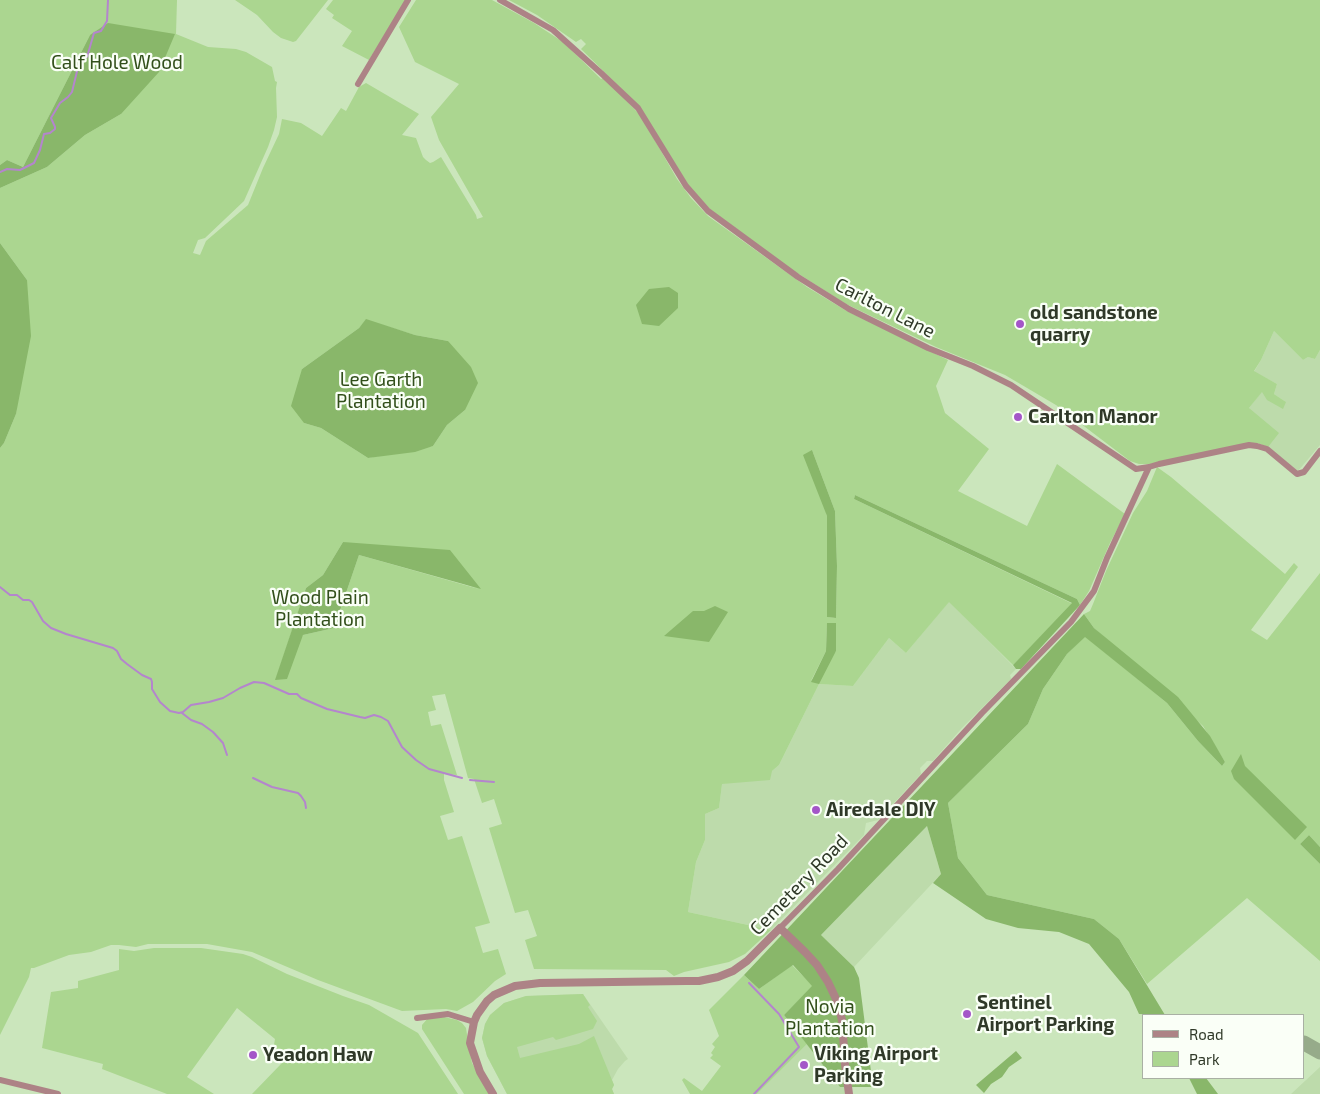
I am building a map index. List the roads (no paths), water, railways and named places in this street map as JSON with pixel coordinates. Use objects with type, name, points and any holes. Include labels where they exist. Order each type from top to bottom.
[{"type":"street","points":[[358,84],[408,0]]},
{"type":"street","name":"Carlton Lane","points":[[500,0],[553,30],[607,78],[638,108],[686,186],[708,211],[784,267],[849,310],[1011,385],[1136,468],[1149,467],[1249,445],[1267,449],[1297,474],[1304,472],[1320,451]]},
{"type":"street","name":"Cemetery Road","points":[[493,1094],[480,1072],[470,1043],[474,1022],[479,1011],[494,994],[516,986],[540,983],[699,981],[718,977],[733,971],[747,961],[838,869],[982,713],[1071,622],[1094,591],[1149,467]]},
{"type":"street","points":[[780,928],[817,965],[837,1001],[842,1020],[849,1094]]},
{"type":"street","points":[[417,1018],[448,1014],[474,1022]]},
{"type":"street","points":[[0,1080],[58,1094]]},
{"type":"waterway","points":[[0,172],[7,169],[20,170],[34,163],[44,134],[50,133],[55,129],[51,118],[60,103],[72,92],[80,59],[87,57],[94,33],[101,31],[107,21],[108,0]]},
{"type":"waterway","points":[[0,587],[10,595],[17,595],[23,600],[32,602],[43,621],[51,628],[113,648],[127,664],[151,679],[152,689],[160,702],[170,711],[183,712],[191,705],[223,698],[254,682],[264,683],[289,694],[297,694],[301,698],[327,709],[365,718],[374,715],[381,717],[388,721],[402,747],[416,760],[429,769],[462,778]]},
{"type":"waterway","points":[[182,713],[213,732],[223,743],[227,755]]},
{"type":"waterway","points":[[253,778],[272,787],[298,793],[305,802],[306,808]]},
{"type":"waterway","points":[[470,780],[494,782]]},
{"type":"waterway","points":[[749,983],[779,1014],[799,1047],[754,1094]]},
{"type":"place","name":"old sandstone quarry","points":[[1020,324]]},
{"type":"place","name":"Carlton Manor","points":[[1018,417]]},
{"type":"place","name":"Airedale DIY","points":[[816,810]]},
{"type":"place","name":"Sentinel Airport Parking","points":[[967,1014]]},
{"type":"place","name":"Yeadon Haw","points":[[253,1055]]},
{"type":"place","name":"Viking Airport Parking","points":[[804,1065]]},
{"type":"park label","name":"Calf Hole Wood","points":[[117,63]]},
{"type":"park label","name":"Lee Garth Plantation","points":[[381,391]]},
{"type":"park label","name":"Wood Plain Plantation","points":[[320,609]]},
{"type":"park label","name":"Novia Plantation","points":[[830,1018]]}]
